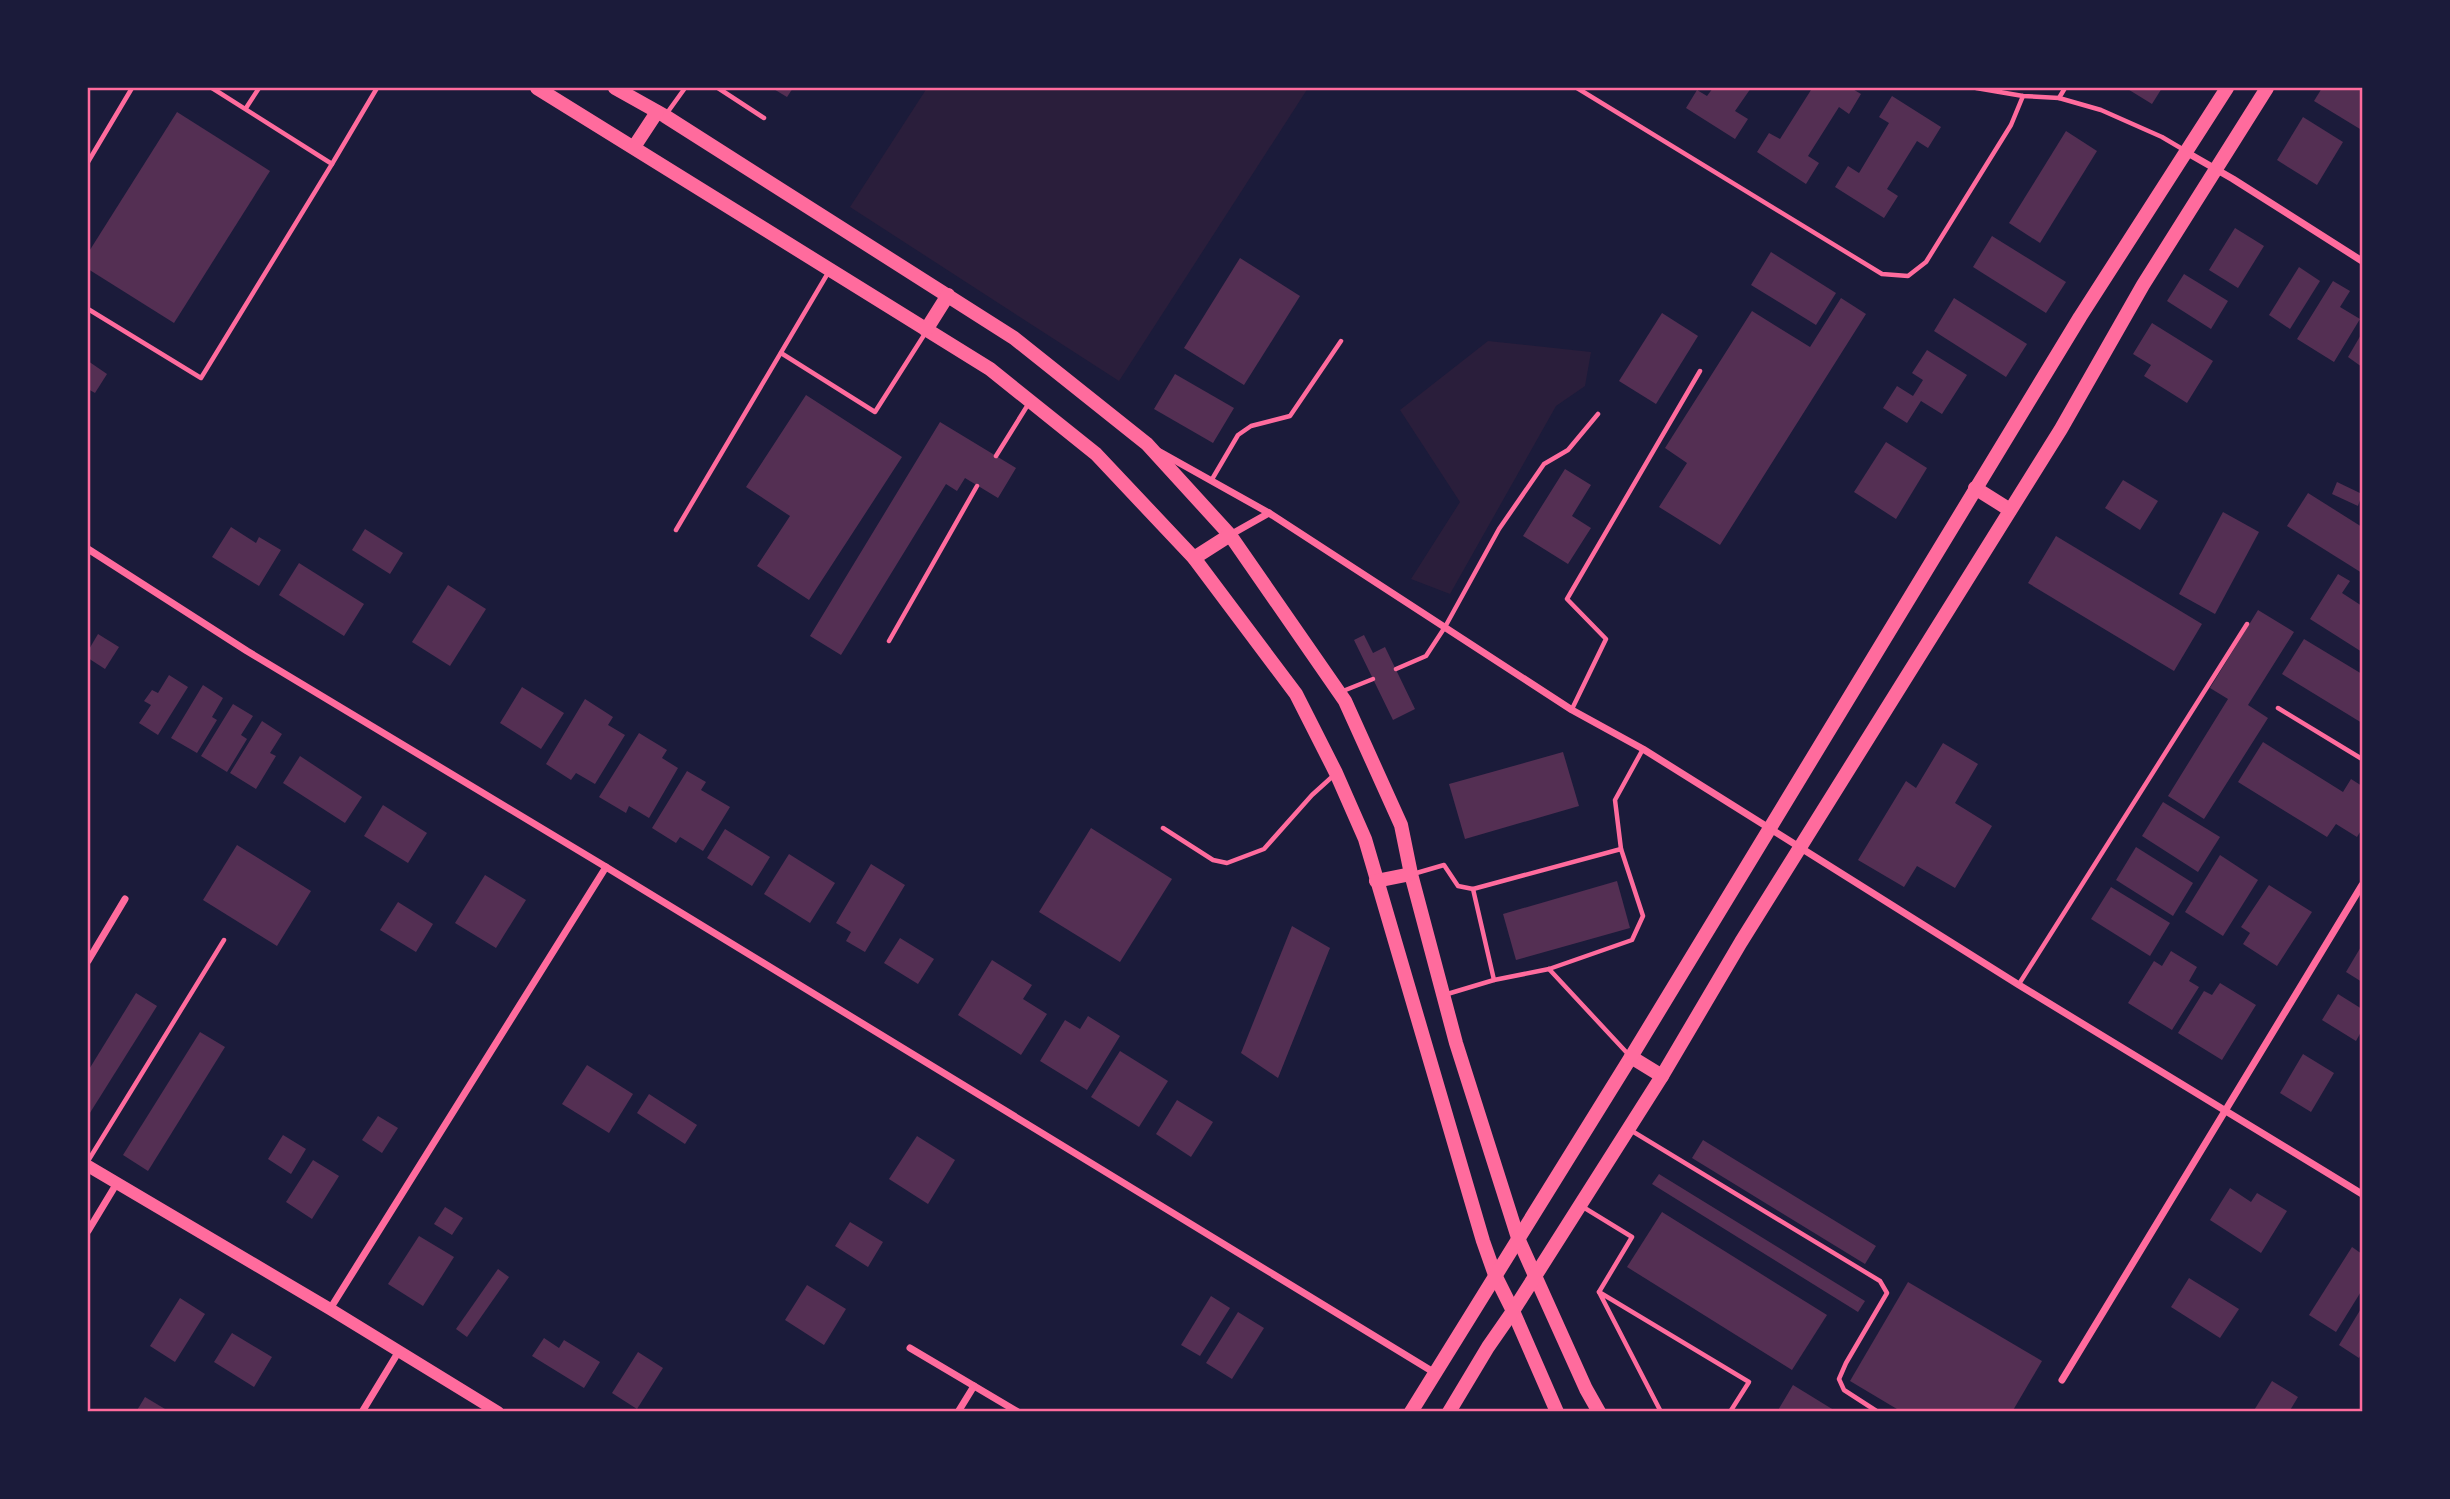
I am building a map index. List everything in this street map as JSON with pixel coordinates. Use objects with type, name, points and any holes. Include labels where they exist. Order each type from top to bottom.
[{"type":"main road","points":[[537,88],[989,369],[1096,454],[1194,558],[1296,694],[1336,773],[1365,839],[1495,1276],[1557,1412]]},
{"type":"main road","points":[[615,88],[661,114],[1014,338],[1147,444],[1230,535],[1345,701],[1401,825],[1443,995],[1518,1238],[1599,1412]]},
{"type":"main road","points":[[1411,1412],[1631,1058],[1768,828],[1869,668],[1975,488],[2134,230],[2227,88]]},
{"type":"main road","points":[[1449,1412],[1662,1076],[2010,510],[2215,168],[2267,88]]},
{"type":"main road","points":[[634,147],[661,114]]},
{"type":"main road","points":[[926,330],[948,295]]},
{"type":"main road","points":[[1975,488],[2010,510]]},
{"type":"main road","points":[[1194,558],[1230,535]]},
{"type":"main road","points":[[1376,881],[1411,874]]},
{"type":"main road","points":[[1631,1058],[1662,1076]]},
{"type":"street","points":[[2186,152],[2362,261]]},
{"type":"street","points":[[1147,444],[1269,513],[1572,710],[1643,749],[2019,985],[2362,1194]]},
{"type":"street","points":[[1230,535],[1269,513]]},
{"type":"street","points":[[88,550],[247,651],[606,867],[1435,1374]]},
{"type":"street","points":[[330,1309],[606,867]]},
{"type":"street","points":[[2062,1380],[2362,885]]},
{"type":"street","points":[[88,961],[125,899]]},
{"type":"street","points":[[88,1163],[498,1412]]},
{"type":"street","points":[[88,1231],[117,1183]]},
{"type":"street","points":[[910,1348],[1018,1412]]},
{"type":"street","points":[[362,1412],[399,1351]]},
{"type":"street","points":[[958,1412],[974,1386]]},
{"type":"lane","points":[[88,162],[132,88]]},
{"type":"lane","points":[[212,88],[332,164]]},
{"type":"lane","points":[[246,108],[259,88]]},
{"type":"lane","points":[[88,309],[201,379],[377,88]]},
{"type":"lane","points":[[661,114],[685,88]]},
{"type":"lane","points":[[718,88],[764,118]]},
{"type":"lane","points":[[1577,88],[1882,274],[1908,276],[1926,261],[2011,125],[2023,96]]},
{"type":"lane","points":[[1976,88],[2023,96],[2059,98],[2110,113],[2186,152]]},
{"type":"lane","points":[[2059,98],[2065,88]]},
{"type":"lane","points":[[676,530],[831,270]]},
{"type":"lane","points":[[781,353],[875,412],[926,330]]},
{"type":"lane","points":[[1211,481],[1238,435],[1251,426],[1290,416],[1341,341]]},
{"type":"lane","points":[[1572,710],[1606,639],[1567,599],[1700,371]]},
{"type":"lane","points":[[996,456],[1029,402]]},
{"type":"lane","points":[[1396,669],[1426,656],[1499,529],[1544,464],[1568,450],[1598,414]]},
{"type":"lane","points":[[889,641],[977,486]]},
{"type":"lane","points":[[2019,985],[2247,624]]},
{"type":"lane","points":[[1339,692],[1373,679]]},
{"type":"lane","points":[[2278,708],[2362,760]]},
{"type":"lane","points":[[1443,995],[1494,980],[1549,969],[1632,940],[1643,916],[1621,849],[1615,800],[1643,749]]},
{"type":"lane","points":[[1163,828],[1213,860],[1227,863],[1264,849],[1312,795],[1336,773]]},
{"type":"lane","points":[[1411,874],[1444,865],[1458,886],[1473,889],[1621,849]]},
{"type":"lane","points":[[1473,889],[1494,980]]},
{"type":"lane","points":[[88,1163],[224,940]]},
{"type":"lane","points":[[1549,969],[1631,1058]]},
{"type":"lane","points":[[1628,1129],[1880,1281],[1887,1293],[1839,1379],[1844,1390],[1878,1412]]},
{"type":"lane","points":[[1580,1205],[1632,1237],[1599,1292]]},
{"type":"lane","points":[[1599,1292],[1661,1412]]},
{"type":"lane","points":[[1599,1292],[1749,1382],[1730,1412]]},
{"type":"shaded area","points":[[927,88],[1308,88],[1119,381],[850,207]]},
{"type":"shaded area","points":[[1488,341],[1591,352],[1585,386],[1556,406],[1450,594],[1411,579],[1460,502],[1400,410]]},
{"type":"building","points":[[772,88],[793,88],[787,97]]},
{"type":"building","points":[[1713,88],[1751,88],[1735,111],[1748,119],[1735,139],[1686,108],[1697,90],[1707,96]]},
{"type":"building","points":[[1806,88],[1851,88],[1861,94],[1849,114],[1839,107],[1808,156],[1819,163],[1806,184],[1757,152],[1769,133],[1780,139],[1811,90]]},
{"type":"building","points":[[2126,88],[2162,88],[2152,104]]},
{"type":"building","points":[[2322,88],[2362,88],[2360,129],[2314,101]]},
{"type":"building","points":[[1892,96],[1941,127],[1928,148],[1917,141],[1887,189],[1898,196],[1884,218],[1835,187],[1848,166],[1859,173],[1889,123],[1879,117]]},
{"type":"building","points":[[177,112],[270,171],[174,323],[88,269],[88,253]]},
{"type":"building","points":[[2303,117],[2343,142],[2317,185],[2277,160]]},
{"type":"building","points":[[2066,131],[2097,151],[2040,243],[2009,223]]},
{"type":"building","points":[[2235,228],[2264,246],[2238,288],[2209,270]]},
{"type":"building","points":[[1992,236],[2066,282],[2046,313],[1973,267]]},
{"type":"building","points":[[1771,252],[1836,293],[1816,325],[1751,285]]},
{"type":"building","points":[[1240,258],[1300,296],[1244,385],[1184,348]]},
{"type":"building","points":[[2299,267],[2320,281],[2290,329],[2269,315]]},
{"type":"building","points":[[2184,274],[2228,301],[2211,329],[2167,301]]},
{"type":"building","points":[[2333,281],[2350,291],[2340,307],[2360,319],[2334,362],[2297,339]]},
{"type":"building","points":[[1841,298],[1866,314],[1720,545],[1659,507],[1687,463],[1665,448],[1752,311],[1810,347]]},
{"type":"building","points":[[1954,298],[2027,344],[2006,377],[1934,331]]},
{"type":"building","points":[[1662,313],[1698,336],[1656,404],[1619,381]]},
{"type":"building","points":[[2152,323],[2213,361],[2187,403],[2144,376],[2151,365],[2133,354]]},
{"type":"building","points":[[2362,333],[2362,367],[2348,357]]},
{"type":"building","points":[[1927,350],[1967,375],[1942,414],[1921,401],[1907,423],[1883,408],[1897,386],[1913,396],[1923,380],[1912,373]]},
{"type":"building","points":[[88,361],[107,374],[95,393],[88,389]]},
{"type":"building","points":[[1175,374],[1234,408],[1213,443],[1154,409]]},
{"type":"building","points":[[806,395],[902,457],[809,600],[757,566],[790,516],[746,487]]},
{"type":"building","points":[[940,422],[1016,468],[998,498],[965,478],[957,491],[946,484],[841,655],[810,636]]},
{"type":"building","points":[[1886,442],[1927,468],[1896,519],[1854,492]]},
{"type":"building","points":[[1565,469],[1591,485],[1572,516],[1591,528],[1568,564],[1523,536]]},
{"type":"building","points":[[2123,480],[2158,501],[2140,530],[2105,508]]},
{"type":"building","points":[[2337,482],[2362,494],[2358,506],[2332,494]]},
{"type":"building","points":[[2308,493],[2362,527],[2362,573],[2287,526]]},
{"type":"building","points":[[2223,512],[2259,532],[2215,614],[2179,594]]},
{"type":"building","points":[[231,527],[256,543],[259,537],[281,550],[259,586],[212,557]]},
{"type":"building","points":[[365,529],[403,553],[390,574],[352,550]]},
{"type":"building","points":[[2056,536],[2202,624],[2174,671],[2028,583]]},
{"type":"building","points":[[299,563],[364,604],[344,636],[279,595]]},
{"type":"building","points":[[2338,574],[2350,581],[2342,593],[2362,606],[2362,652],[2310,619]]},
{"type":"building","points":[[448,585],[486,609],[450,666],[412,642]]},
{"type":"building","points":[[2258,610],[2294,632],[2248,705],[2268,718],[2204,819],[2168,796],[2228,699],[2210,688]]},
{"type":"building","points":[[98,634],[119,647],[105,669],[88,658],[88,651]]},
{"type":"building","points":[[1364,635],[1373,653],[1385,647],[1415,709],[1393,720],[1354,640]]},
{"type":"building","points":[[2304,639],[2362,674],[2362,723],[2282,674]]},
{"type":"building","points":[[169,675],[188,687],[158,735],[139,723],[151,705],[144,701],[152,690],[158,693]]},
{"type":"building","points":[[203,685],[223,698],[212,717],[217,720],[197,753],[171,738]]},
{"type":"building","points":[[522,687],[564,713],[541,749],[500,723]]},
{"type":"building","points":[[585,699],[613,717],[608,725],[625,735],[595,784],[576,773],[571,780],[546,764]]},
{"type":"building","points":[[233,704],[253,716],[241,735],[247,739],[227,772],[201,756]]},
{"type":"building","points":[[262,721],[282,734],[270,753],[276,756],[256,789],[230,773]]},
{"type":"building","points":[[639,733],[667,750],[662,758],[678,768],[649,818],[629,806],[626,813],[599,797]]},
{"type":"building","points":[[2263,742],[2343,792],[2351,779],[2362,786],[2362,829],[2357,837],[2336,824],[2327,837],[2238,782]]},
{"type":"building","points":[[1943,743],[1978,764],[1955,803],[1992,826],[1955,888],[1917,866],[1904,887],[1858,860],[1906,781],[1916,788]]},
{"type":"building","points":[[1563,752],[1579,806],[1465,839],[1449,784]]},
{"type":"building","points":[[300,756],[362,797],[345,823],[283,783]]},
{"type":"building","points":[[687,771],[706,782],[701,790],[730,807],[703,851],[680,837],[676,843],[652,828]]},
{"type":"building","points":[[2163,802],[2220,837],[2198,872],[2142,836]]},
{"type":"building","points":[[383,805],[427,833],[408,863],[364,836]]},
{"type":"building","points":[[1091,828],[1172,879],[1120,962],[1039,912]]},
{"type":"building","points":[[725,829],[770,857],[752,886],[707,858]]},
{"type":"building","points":[[237,845],[311,891],[277,946],[203,900]]},
{"type":"building","points":[[2136,847],[2193,883],[2173,916],[2116,880]]},
{"type":"building","points":[[789,854],[835,883],[810,923],[764,894]]},
{"type":"building","points":[[2220,855],[2258,880],[2223,936],[2185,912]]},
{"type":"building","points":[[871,864],[905,885],[865,952],[846,941],[851,932],[836,923]]},
{"type":"building","points":[[485,875],[526,900],[496,948],[455,923]]},
{"type":"building","points":[[1617,881],[1630,928],[1516,960],[1503,914]]},
{"type":"building","points":[[2269,885],[2312,912],[2277,966],[2243,944],[2250,933],[2241,927]]},
{"type":"building","points":[[2111,887],[2170,923],[2150,956],[2091,919]]},
{"type":"building","points":[[398,902],[433,924],[416,952],[380,930]]},
{"type":"building","points":[[1292,926],[1330,948],[1278,1078],[1241,1053]]},
{"type":"building","points":[[900,938],[934,959],[918,984],[884,963]]},
{"type":"building","points":[[2362,945],[2362,982],[2346,972]]},
{"type":"building","points":[[2171,951],[2197,967],[2189,981],[2199,987],[2172,1030],[2128,1003],[2154,961],[2162,966]]},
{"type":"building","points":[[992,960],[1032,985],[1023,999],[1047,1014],[1021,1055],[958,1015]]},
{"type":"building","points":[[2220,983],[2256,1005],[2222,1060],[2178,1033],[2204,991],[2212,995]]},
{"type":"building","points":[[136,993],[157,1006],[88,1116],[88,1071]]},
{"type":"building","points":[[2338,994],[2362,1009],[2362,1030],[2356,1041],[2322,1020]]},
{"type":"building","points":[[1088,1016],[1120,1036],[1087,1090],[1040,1061],[1065,1020],[1080,1029]]},
{"type":"building","points":[[200,1032],[225,1047],[148,1171],[123,1155]]},
{"type":"building","points":[[1120,1051],[1168,1081],[1139,1127],[1091,1097]]},
{"type":"building","points":[[2303,1054],[2334,1073],[2311,1112],[2280,1093]]},
{"type":"building","points":[[587,1065],[633,1094],[609,1133],[562,1104]]},
{"type":"building","points":[[649,1094],[697,1125],[685,1144],[637,1113]]},
{"type":"building","points":[[1177,1100],[1213,1122],[1191,1157],[1156,1134]]},
{"type":"building","points":[[378,1116],[398,1128],[382,1153],[362,1140]]},
{"type":"building","points":[[283,1135],[306,1149],[291,1174],[268,1159]]},
{"type":"building","points":[[917,1136],[955,1160],[928,1204],[889,1179]]},
{"type":"building","points":[[1703,1140],[1876,1246],[1865,1264],[1692,1158]]},
{"type":"building","points":[[313,1160],[339,1176],[312,1219],[286,1202]]},
{"type":"building","points":[[1659,1174],[1865,1301],[1858,1312],[1652,1184]]},
{"type":"building","points":[[2230,1188],[2251,1202],[2257,1193],[2287,1211],[2261,1253],[2210,1220]]},
{"type":"building","points":[[445,1207],[463,1218],[452,1235],[434,1224]]},
{"type":"building","points":[[1662,1212],[1827,1315],[1792,1370],[1627,1267]]},
{"type":"building","points":[[850,1222],[883,1242],[868,1267],[835,1246]]},
{"type":"building","points":[[419,1236],[454,1257],[423,1306],[388,1284]]},
{"type":"building","points":[[2352,1247],[2362,1254],[2362,1290],[2336,1332],[2309,1315]]},
{"type":"building","points":[[498,1269],[509,1277],[467,1337],[456,1329]]},
{"type":"building","points":[[2189,1278],[2239,1309],[2220,1338],[2171,1307]]},
{"type":"building","points":[[1908,1282],[2042,1361],[2012,1412],[1902,1412],[1850,1381]]},
{"type":"building","points":[[807,1285],[846,1309],[824,1345],[785,1320]]},
{"type":"building","points":[[1211,1296],[1230,1308],[1200,1356],[1181,1345]]},
{"type":"building","points":[[180,1298],[205,1314],[175,1362],[150,1346]]},
{"type":"building","points":[[2362,1307],[2362,1352],[2359,1358],[2339,1345]]},
{"type":"building","points":[[1238,1312],[1264,1328],[1232,1379],[1206,1363]]},
{"type":"building","points":[[232,1333],[272,1357],[254,1387],[214,1362]]},
{"type":"building","points":[[544,1338],[559,1348],[564,1340],[600,1362],[584,1388],[532,1356]]},
{"type":"building","points":[[638,1352],[663,1368],[637,1409],[612,1393]]},
{"type":"building","points":[[2272,1381],[2298,1397],[2289,1412],[2253,1412]]},
{"type":"building","points":[[1793,1385],[1837,1412],[1777,1412]]},
{"type":"building","points":[[145,1397],[165,1409],[164,1412],[136,1412]]}]
